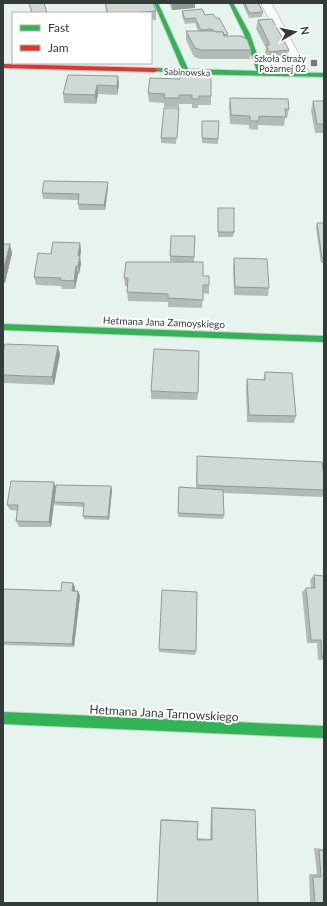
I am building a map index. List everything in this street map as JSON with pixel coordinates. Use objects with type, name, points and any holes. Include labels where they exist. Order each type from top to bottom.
[{"type":"street","points":[[156,3],[171,34],[186,72]]},
{"type":"street","points":[[231,3],[247,34],[261,74]]},
{"type":"street","name":"Sabinowska","points":[[3,66],[324,75]]},
{"type":"street","name":"Hetmana Jana Zamoyskiego","points":[[3,326],[324,339]]},
{"type":"street","name":"Hetmana Jana Tarnowskiego","points":[[3,718],[324,732]]},
{"type":"lane","points":[[266,3],[304,75]]},
{"type":"building","points":[[29,3],[44,3],[47,12],[32,12]]},
{"type":"building","points":[[105,3],[153,3],[156,11],[144,12],[108,12]]},
{"type":"building","points":[[245,3],[258,3],[263,12],[249,13]]},
{"type":"building","points":[[202,9],[205,15],[213,14],[216,18],[219,18],[228,34],[224,35],[223,32],[216,32],[212,29],[201,30],[195,18],[185,19],[182,11]]},
{"type":"building","points":[[272,19],[289,50],[269,52],[266,45],[270,45],[258,20]]},
{"type":"building","points":[[186,31],[215,31],[223,32],[224,36],[241,36],[247,39],[251,50],[201,50],[195,48]]},
{"type":"building","points":[[68,75],[118,76],[117,86],[97,85],[95,95],[63,94]]},
{"type":"building","points":[[180,76],[211,77],[211,96],[199,96],[199,99],[192,99],[192,95],[179,95],[179,98],[164,98],[165,94],[148,93],[150,78],[180,79]]},
{"type":"building","points":[[230,98],[288,99],[289,109],[285,109],[286,117],[259,116],[259,121],[250,121],[250,116],[231,115]]},
{"type":"building","points":[[313,101],[324,101],[324,124],[317,124]]},
{"type":"building","points":[[164,108],[179,108],[177,138],[161,138]]},
{"type":"building","points":[[202,121],[219,121],[218,139],[202,138]]},
{"type":"building","points":[[44,181],[108,182],[104,205],[78,204],[79,194],[42,193]]},
{"type":"building","points":[[218,208],[234,208],[234,232],[218,232]]},
{"type":"building","points":[[317,223],[324,223],[324,258],[322,258]]},
{"type":"building","points":[[171,236],[195,236],[194,257],[170,256]]},
{"type":"building","points":[[53,242],[80,243],[78,256],[80,256],[78,266],[76,266],[74,281],[60,280],[61,278],[34,277],[38,253],[51,254]]},
{"type":"building","points":[[3,244],[10,244],[3,271]]},
{"type":"building","points":[[234,258],[267,259],[269,288],[235,287]]},
{"type":"building","points":[[126,262],[203,262],[203,276],[209,276],[209,285],[203,285],[203,300],[168,298],[168,294],[127,292],[128,278],[124,278]]},
{"type":"building","points":[[5,344],[58,346],[52,377],[3,375],[3,351]]},
{"type":"building","points":[[154,349],[199,351],[198,393],[151,391]]},
{"type":"building","points":[[265,372],[292,373],[296,416],[249,415],[247,379],[265,380]]},
{"type":"building","points":[[197,456],[322,462],[324,490],[197,485]]},
{"type":"building","points":[[11,481],[54,482],[49,522],[16,521],[18,505],[7,505]]},
{"type":"building","points":[[56,485],[111,486],[108,517],[83,516],[84,503],[54,502]]},
{"type":"building","points":[[179,487],[223,490],[224,515],[178,513]]},
{"type":"building","points":[[314,575],[324,576],[324,657],[322,657],[321,640],[311,640],[306,588],[315,588]]},
{"type":"building","points":[[62,582],[73,583],[72,591],[78,591],[72,644],[3,642],[3,589],[61,591]]},
{"type":"building","points":[[162,590],[197,592],[196,651],[159,649]]},
{"type":"building","points":[[212,808],[255,810],[258,903],[157,903],[161,820],[198,822],[197,840],[212,840]]},
{"type":"building","points":[[319,850],[324,851],[324,903],[315,903],[313,877],[321,877]]},
{"type":"traffic: fast","points":[[156,3],[186,72]]},
{"type":"traffic: fast","points":[[231,3],[247,34],[261,74]]},
{"type":"traffic: fast","points":[[155,70],[324,75]]},
{"type":"traffic: fast","points":[[3,327],[324,339]]},
{"type":"traffic: fast","points":[[3,718],[324,732]]},
{"type":"traffic: jam","points":[[3,66],[155,70]]},
{"type":"place","name":"Szkoła Straży Pożarnej 02","points":[[314,63]]}]
